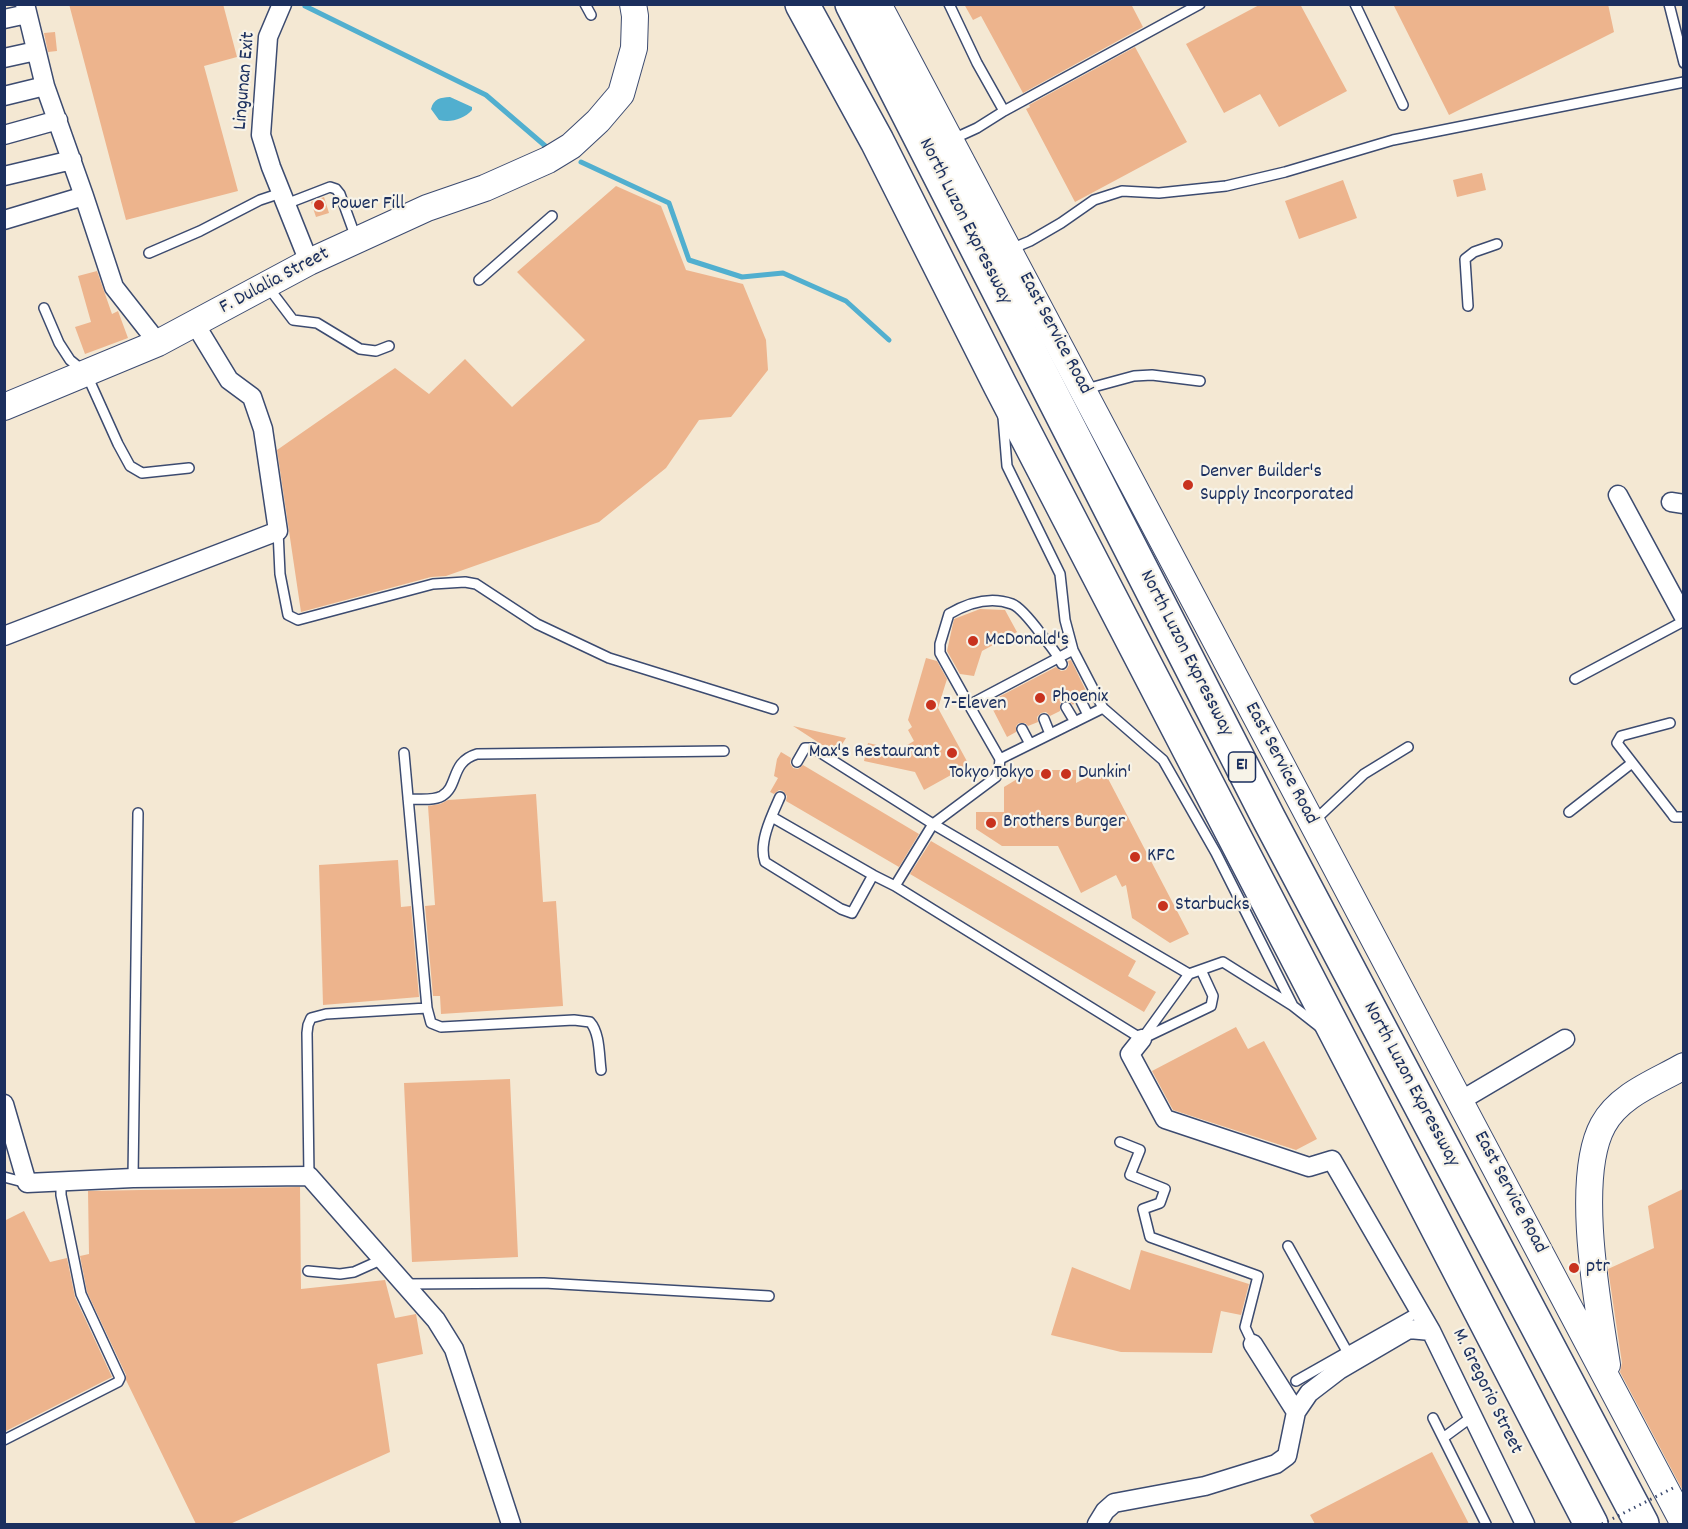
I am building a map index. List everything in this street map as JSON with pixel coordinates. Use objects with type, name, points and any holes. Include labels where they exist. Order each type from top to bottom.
[{"type":"highway","name":"North Luzon Expressway","points":[[802,4],[877,141],[1000,385],[1591,1524]]},
{"type":"highway","name":"North Luzon Expressway","points":[[852,4],[1269,819],[1642,1524]]},
{"type":"street","name":"Lingunan Exit","points":[[282,4],[268,37],[261,135],[271,167],[309,262]]},
{"type":"street","name":"F. Dulalia Street","points":[[4,407],[158,343],[309,262],[427,208],[485,188],[548,160],[571,146],[598,121],[621,94],[634,48],[633,4]]},
{"type":"street","name":"East Service Road","points":[[878,4],[1010,249],[1683,1524]]},
{"type":"street","points":[[4,20],[26,9],[45,86],[114,287],[158,343]]},
{"type":"street","points":[[4,58],[36,51]]},
{"type":"street","points":[[4,96],[45,86]]},
{"type":"street","points":[[4,135],[58,120]]},
{"type":"street","points":[[4,176],[72,160]]},
{"type":"street","points":[[4,220],[84,196]]},
{"type":"street","points":[[4,636],[278,531],[263,429],[252,397],[229,380],[195,324]]},
{"type":"street","points":[[1618,495],[1683,619]]},
{"type":"street","points":[[1142,1039],[1130,1054],[1165,1119],[1309,1167],[1332,1160],[1431,1331]]},
{"type":"street","points":[[1460,1101],[1565,1039]]},
{"type":"street","points":[[1610,1386],[1596,1290],[1593,1251],[1589,1188],[1592,1151],[1604,1123],[1626,1098],[1683,1066]]},
{"type":"street","points":[[4,1104],[27,1184],[133,1178],[309,1176],[436,1320],[454,1349],[511,1524]]},
{"type":"street","name":"M. Gregorio Street","points":[[1097,1524],[1114,1503],[1205,1486],[1276,1464],[1287,1456],[1296,1412],[1309,1393],[1350,1357],[1409,1329],[1431,1331],[1525,1524]]},
{"type":"street","points":[[1253,1344],[1296,1412]]},
{"type":"lane","points":[[585,4],[591,15]]},
{"type":"lane","points":[[949,4],[977,63],[1004,111]]},
{"type":"lane","points":[[951,140],[1200,4]]},
{"type":"lane","points":[[1355,4],[1404,105]]},
{"type":"lane","points":[[1669,4],[1683,63]]},
{"type":"lane","points":[[1010,249],[1030,242],[1094,200],[1122,191],[1159,193],[1226,186],[1285,172],[1393,140],[1683,82]]},
{"type":"lane","points":[[149,253],[200,231],[260,200],[284,198],[330,187],[336,189],[340,194],[357,240]]},
{"type":"lane","points":[[479,280],[552,216]]},
{"type":"lane","points":[[1468,306],[1465,259],[1474,252],[1497,244]]},
{"type":"lane","points":[[267,285],[293,320],[317,323],[360,348],[376,351],[389,346]]},
{"type":"lane","points":[[44,308],[59,343],[70,360],[86,373],[130,466],[142,473],[189,468]]},
{"type":"lane","points":[[1084,390],[1134,376],[1152,375],[1200,381]]},
{"type":"lane","points":[[1000,385],[1007,466],[1060,574],[1065,620],[1073,650],[1103,708],[1163,760],[1216,853],[1293,1006]]},
{"type":"lane","points":[[278,531],[280,574],[288,615],[294,619],[298,620],[433,584],[465,582],[476,584],[537,624],[609,658],[773,709]]},
{"type":"lane","points":[[895,886],[933,824],[996,777],[999,769],[1000,759],[940,653],[940,644],[950,614],[971,603],[992,600],[1013,604],[1035,626],[1061,661]]},
{"type":"lane","points":[[1575,679],[1683,619]]},
{"type":"lane","points":[[969,705],[1061,661],[1073,650]]},
{"type":"lane","points":[[1081,701],[1088,715]]},
{"type":"lane","points":[[1066,707],[1075,722]]},
{"type":"lane","points":[[1000,759],[1103,708]]},
{"type":"lane","points":[[1044,718],[1050,734]]},
{"type":"lane","points":[[1670,723],[1621,736],[1617,743],[1674,818],[1683,817]]},
{"type":"lane","points":[[1022,729],[1030,744]]},
{"type":"lane","points":[[1311,823],[1364,774],[1408,747]]},
{"type":"lane","points":[[797,762],[805,748],[813,748],[933,824],[1189,974]]},
{"type":"lane","points":[[408,799],[443,796],[461,763],[477,754],[724,751]]},
{"type":"lane","points":[[404,753],[427,1008],[431,1023],[441,1027],[574,1020],[590,1022],[596,1033],[601,1070]]},
{"type":"lane","points":[[1569,812],[1632,763]]},
{"type":"lane","points":[[780,797],[765,841],[764,861],[841,909],[852,913],[873,875]]},
{"type":"lane","points":[[133,1178],[138,813]]},
{"type":"lane","points":[[772,817],[895,886],[1142,1039]]},
{"type":"lane","points":[[1142,1039],[1189,974],[1223,962],[1293,1006],[1341,1043]]},
{"type":"lane","points":[[1142,1039],[1211,1006],[1213,996],[1201,970]]},
{"type":"lane","points":[[309,1176],[307,1033],[312,1018],[326,1014],[427,1008]]},
{"type":"lane","points":[[1120,1142],[1140,1150],[1130,1175],[1165,1189],[1160,1203],[1143,1209],[1150,1237],[1258,1276],[1245,1327],[1253,1344]]},
{"type":"lane","points":[[4,1178],[27,1184]]},
{"type":"lane","points":[[4,1440],[118,1382],[120,1378],[81,1294],[61,1195],[61,1182]]},
{"type":"lane","points":[[1288,1246],[1350,1357]]},
{"type":"lane","points":[[308,1271],[340,1274],[354,1272],[383,1259]]},
{"type":"lane","points":[[405,1284],[544,1283],[770,1296]]},
{"type":"lane","points":[[1296,1381],[1350,1357],[1411,1316]]},
{"type":"lane","points":[[1443,1437],[1473,1416]]},
{"type":"lane","points":[[1433,1418],[1486,1524]]},
{"type":"path","points":[[1602,1524],[1673,1488]]},
{"type":"water","points":[[450,97],[472,107],[472,110],[457,119],[439,120],[431,109],[432,105],[438,99]]},
{"type":"building","points":[[69,4],[223,4],[237,57],[204,66],[238,191],[126,220]]},
{"type":"building","points":[[964,4],[1131,4],[1143,27],[1023,93],[981,16],[973,20]]},
{"type":"building","points":[[1261,4],[1300,4],[1347,91],[1279,127],[1260,94],[1224,113],[1186,44]]},
{"type":"building","points":[[1393,4],[1608,4],[1614,32],[1449,115]]},
{"type":"building","points":[[55,32],[57,51],[48,52],[44,33]]},
{"type":"building","points":[[1135,47],[1187,142],[1075,202],[1026,109],[1030,107],[1029,105]]},
{"type":"building","points":[[1482,173],[1486,190],[1457,197],[1453,180]]},
{"type":"building","points":[[1343,180],[1357,218],[1299,239],[1285,201]]},
{"type":"building","points":[[616,186],[661,206],[686,270],[743,284],[766,340],[768,370],[731,417],[699,420],[666,468],[599,522],[446,576],[431,577],[301,612],[277,450],[395,368],[429,394],[465,359],[512,407],[585,340],[517,272]]},
{"type":"building","name":"Power Fill","points":[[324,197],[329,213],[316,217],[311,202]]},
{"type":"building","points":[[97,271],[112,314],[118,311],[128,338],[85,354],[75,327],[91,322],[78,276]]},
{"type":"building","name":"McDonald's","points":[[980,609],[1005,610],[1017,632],[982,651],[974,676],[960,674],[947,651],[954,619]]},
{"type":"building","points":[[926,658],[937,661],[947,679],[938,708],[969,765],[924,790],[915,772],[864,761],[868,743],[899,750],[914,741],[908,730],[912,727],[908,720]]},
{"type":"building","name":"Phoenix","points":[[1071,660],[1089,697],[1079,695],[1073,705],[1069,701],[1063,701],[1060,704],[1060,711],[1050,716],[1046,712],[1041,713],[1037,717],[1038,722],[1028,726],[1025,723],[1019,723],[1016,726],[1016,732],[1007,737],[989,702],[1056,667],[1061,671],[1066,670],[1069,665],[1068,661]]},
{"type":"building","points":[[793,726],[846,738],[836,754]]},
{"type":"building","points":[[781,752],[791,758],[790,763],[793,768],[798,769],[803,765],[919,834],[899,867],[786,801],[787,796],[783,791],[779,790],[774,794],[770,792],[778,778],[774,776],[777,759]]},
{"type":"building","points":[[1103,769],[1189,934],[1170,943],[1132,918],[1126,885],[1122,887],[1116,875],[1081,893],[1058,846],[1002,846],[976,829],[976,812],[1004,812],[1004,787],[1032,770],[1076,770],[1076,783]]},
{"type":"building","points":[[536,794],[543,902],[556,901],[563,1006],[441,1014],[440,996],[433,996],[425,906],[435,905],[428,806],[448,800]]},
{"type":"building","points":[[931,841],[1136,961],[1128,976],[1156,992],[1144,1012],[910,874]]},
{"type":"building","points":[[398,860],[401,907],[411,906],[419,997],[323,1005],[319,865]]},
{"type":"building","points":[[1236,1027],[1248,1049],[1264,1041],[1317,1139],[1296,1150],[1173,1110],[1152,1071]]},
{"type":"building","points":[[510,1079],[518,1257],[412,1262],[404,1083]]},
{"type":"building","points":[[300,1187],[301,1289],[385,1280],[395,1318],[416,1314],[423,1354],[377,1364],[390,1452],[230,1524],[196,1524],[126,1380],[126,1375],[87,1292],[80,1256],[89,1254],[88,1191]]},
{"type":"building","points":[[1683,1189],[1683,1491],[1620,1372],[1622,1363],[1608,1269],[1654,1248],[1648,1206]]},
{"type":"building","points":[[24,1211],[50,1262],[67,1258],[75,1297],[112,1377],[4,1432],[4,1221]]},
{"type":"building","points":[[1141,1250],[1249,1284],[1241,1315],[1221,1311],[1212,1353],[1121,1352],[1051,1335],[1072,1267],[1130,1290]]},
{"type":"building","points":[[1432,1452],[1469,1524],[1315,1524],[1310,1515]]},
{"type":"waterway","points":[[305,6],[486,95],[550,150]]},
{"type":"waterway","points":[[581,162],[669,203],[689,260],[742,277],[783,273],[846,301],[889,340]]},
{"type":"place","name":"Power Fill","points":[[319,205]]},
{"type":"place","name":"Denver Builder's Supply Incorporated","points":[[1188,485]]},
{"type":"place","name":"McDonald's","points":[[973,641]]},
{"type":"place","name":"Phoenix","points":[[1040,698]]},
{"type":"place","name":"7-Eleven","points":[[931,705]]},
{"type":"place","name":"Max's Restaurant","points":[[952,753]]},
{"type":"place","name":"Tokyo Tokyo","points":[[1046,774]]},
{"type":"place","name":"Dunkin'","points":[[1066,774]]},
{"type":"place","name":"Brothers Burger","points":[[991,823]]},
{"type":"place","name":"KFC","points":[[1135,857]]},
{"type":"place","name":"Starbucks","points":[[1163,906]]},
{"type":"place","name":"ptr","points":[[1574,1268]]}]
